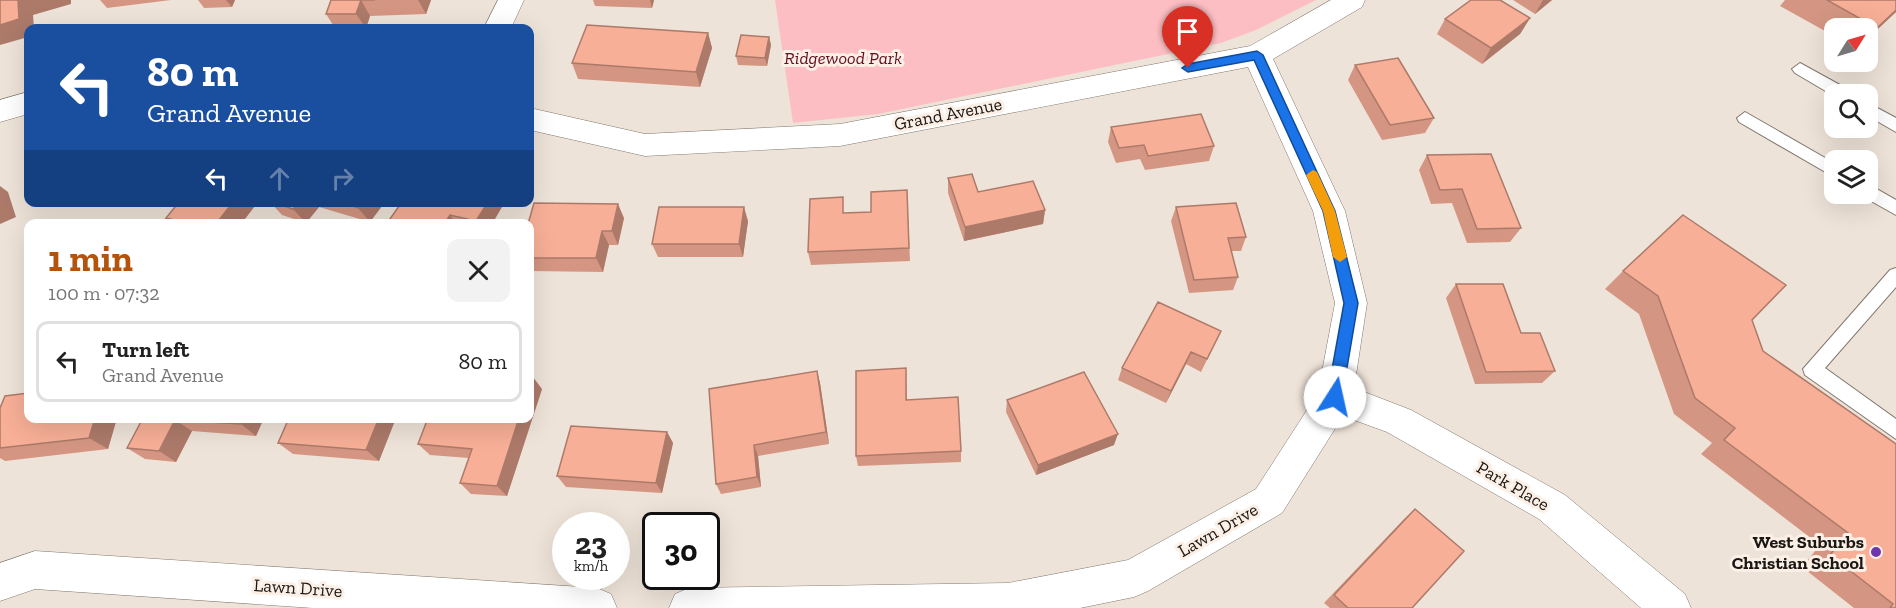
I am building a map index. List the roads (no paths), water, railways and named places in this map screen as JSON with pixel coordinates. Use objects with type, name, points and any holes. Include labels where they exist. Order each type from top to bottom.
[{"type":"street","points":[[500,24],[511,0]]},
{"type":"street","name":"Grand Avenue","points":[[534,120],[645,145],[840,135],[1257,55],[1352,0]]},
{"type":"street","name":"Lawn Drive","points":[[690,608],[1008,603],[1134,578],[1269,501],[1335,397],[1351,303],[1329,211],[1257,55]]},
{"type":"street","points":[[0,111],[24,104]]},
{"type":"street","name":"Park Place","points":[[1335,397],[1399,421],[1552,507],[1671,608]]},
{"type":"street","name":"Lawn Drive","points":[[0,582],[35,570],[597,608]]},
{"type":"lane","points":[[1800,69],[1826,84]]},
{"type":"lane","points":[[1878,115],[1896,126]]},
{"type":"lane","points":[[1745,118],[1824,165]]},
{"type":"lane","points":[[1878,197],[1896,208]]},
{"type":"lane","points":[[1896,275],[1812,369],[1896,430]]},
{"type":"place","name":"West Suburbs Christian School","points":[[1876,552]]},
{"type":"park label","name":"Ridgewood Park","points":[[843,58]]}]
